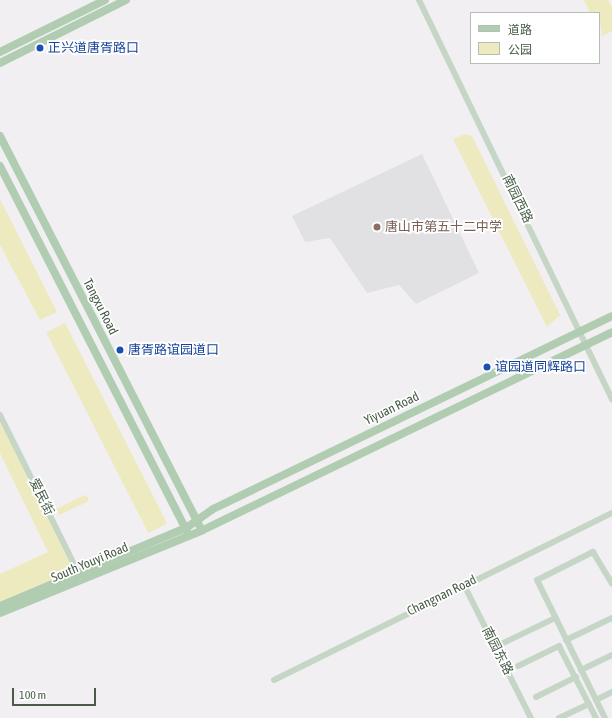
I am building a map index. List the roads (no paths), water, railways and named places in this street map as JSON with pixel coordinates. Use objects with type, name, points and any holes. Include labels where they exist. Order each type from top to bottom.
[{"type":"main road","points":[[0,52],[105,0]]},
{"type":"main road","points":[[0,63],[126,0]]},
{"type":"main road","name":"Tangxu Road","points":[[0,136],[203,530]]},
{"type":"main road","name":"Tangxu Road","points":[[0,166],[187,531]]},
{"type":"main road","name":"Yiyuan Road","points":[[187,531],[213,509],[579,330],[612,316]]},
{"type":"main road","name":"Yiyuan Road","points":[[187,531],[203,530],[612,332]]},
{"type":"main road","name":"South Youyi Road","points":[[0,613],[187,531]]},
{"type":"main road","name":"South Youyi Road","points":[[0,606],[80,577]]},
{"type":"street","name":"南园西路","points":[[420,0],[612,400]]},
{"type":"street","name":"爱民街","points":[[0,415],[80,577]]},
{"type":"street","name":"Changnan Road","points":[[274,680],[612,513]]},
{"type":"street","points":[[605,718],[537,580],[593,552],[612,584]]},
{"type":"street","name":"南园东路","points":[[464,585],[531,718]]},
{"type":"street","points":[[495,647],[555,618]]},
{"type":"street","points":[[566,640],[612,618]]},
{"type":"street","points":[[518,666],[559,646],[596,718]]},
{"type":"street","points":[[581,670],[612,655]]},
{"type":"street","points":[[536,696],[576,677]]},
{"type":"street","points":[[596,700],[612,692]]},
{"type":"street","points":[[559,718],[589,704]]},
{"type":"place","name":"正兴道唐胥路口","points":[[40,48]]},
{"type":"place","name":"唐山市第五十二中学","points":[[377,227]]},
{"type":"place","name":"唐胥路谊园道口","points":[[120,350]]},
{"type":"place","name":"谊园道同辉路口","points":[[487,367]]}]
